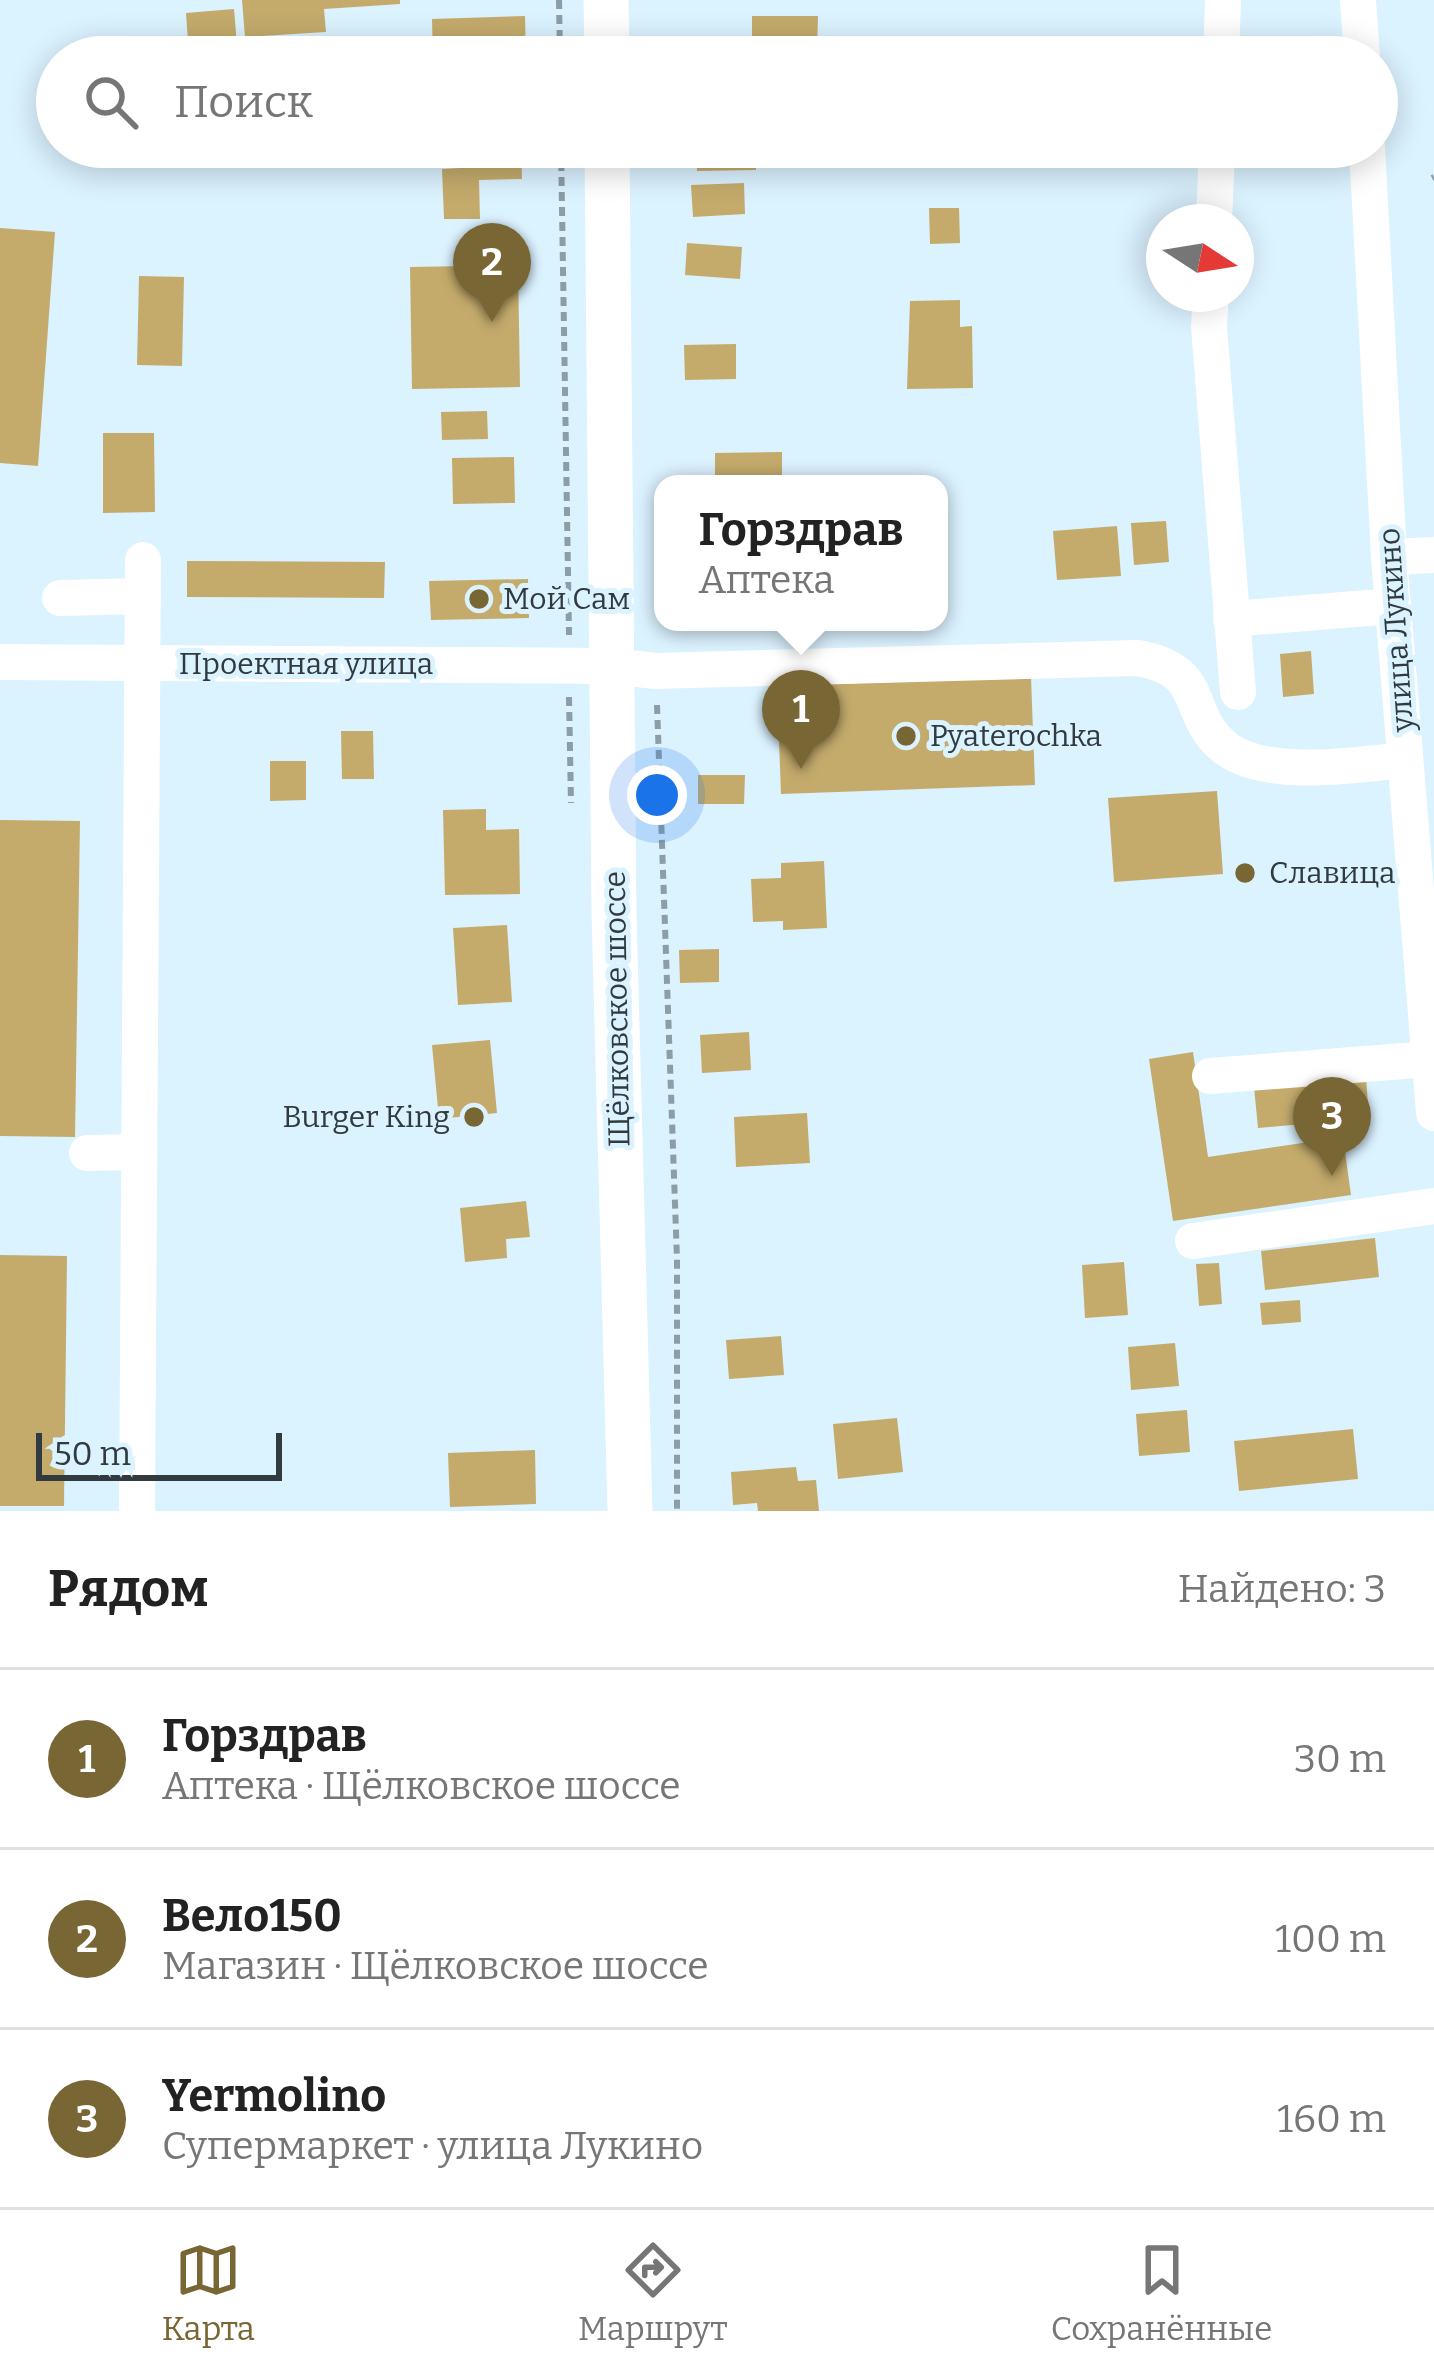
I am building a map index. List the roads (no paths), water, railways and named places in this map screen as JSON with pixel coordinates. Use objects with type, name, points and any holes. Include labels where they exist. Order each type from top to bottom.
[{"type":"main road","points":[[606,0],[607,36]]},
{"type":"main road","name":"Щёлковское шоссе","points":[[607,168],[629,1511]]},
{"type":"street","points":[[1222,36],[1223,0]]},
{"type":"street","points":[[1358,0],[1360,36]]},
{"type":"street","points":[[1215,204],[1216,168]]},
{"type":"street","name":"улица Лукино","points":[[1368,168],[1389,557],[1432,1083]]},
{"type":"street","points":[[1209,312],[1238,692]]},
{"type":"street","points":[[1389,557],[1434,555]]},
{"type":"street","points":[[60,598],[143,578],[137,1511]]},
{"type":"street","points":[[1231,619],[1393,606]]},
{"type":"street","name":"Проектная улица","points":[[0,662],[612,668],[1138,658],[1162,662],[1182,676],[1220,744],[1235,754],[1288,766],[1405,760]]},
{"type":"street","points":[[1210,1076],[1432,1083]]},
{"type":"street","points":[[87,1153],[139,1152]]},
{"type":"street","points":[[1193,1240],[1434,1206]]},
{"type":"place","name":"Вело150","points":[[492,322]]},
{"type":"place","name":"Мой Сам","points":[[479,599]]},
{"type":"place","name":"Pyaterochka","points":[[906,736]]},
{"type":"place","name":"Горздрав","points":[[801,769]]},
{"type":"place","name":"Славица","points":[[1245,873]]},
{"type":"place","name":"Burger King","points":[[474,1117]]},
{"type":"place","name":"Yermolino","points":[[1332,1176]]}]
